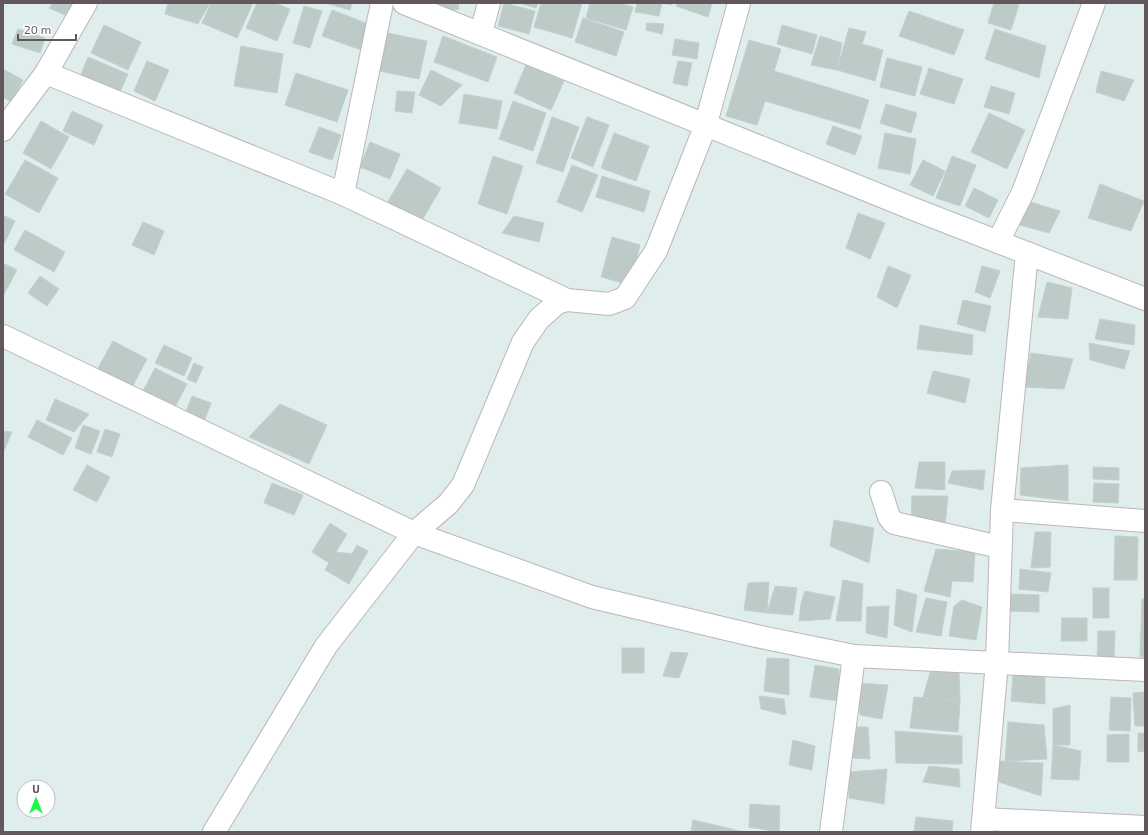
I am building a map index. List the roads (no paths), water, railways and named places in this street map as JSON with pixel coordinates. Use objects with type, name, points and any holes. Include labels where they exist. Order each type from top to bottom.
[{"type":"street","points":[[3,130],[46,73],[86,3]]},
{"type":"street","points":[[343,194],[382,3]]},
{"type":"street","points":[[404,3],[705,126],[1145,299]]},
{"type":"street","points":[[480,33],[489,3]]},
{"type":"street","points":[[46,73],[343,194],[566,300],[609,304],[625,298],[656,251],[705,126],[739,3]]},
{"type":"street","points":[[998,242],[1023,192],[1094,3]]},
{"type":"street","points":[[1027,253],[1002,510],[997,662],[983,826],[1145,827]]},
{"type":"street","points":[[214,832],[326,646],[414,533],[448,504],[463,485],[523,342],[539,319],[557,303],[566,300]]},
{"type":"street","points":[[3,336],[414,533],[592,597],[756,636],[854,656],[1145,670]]},
{"type":"street","points":[[881,492],[890,517],[894,522],[1000,547]]},
{"type":"street","points":[[1002,510],[1145,521]]},
{"type":"street","points":[[831,832],[854,656]]}]
